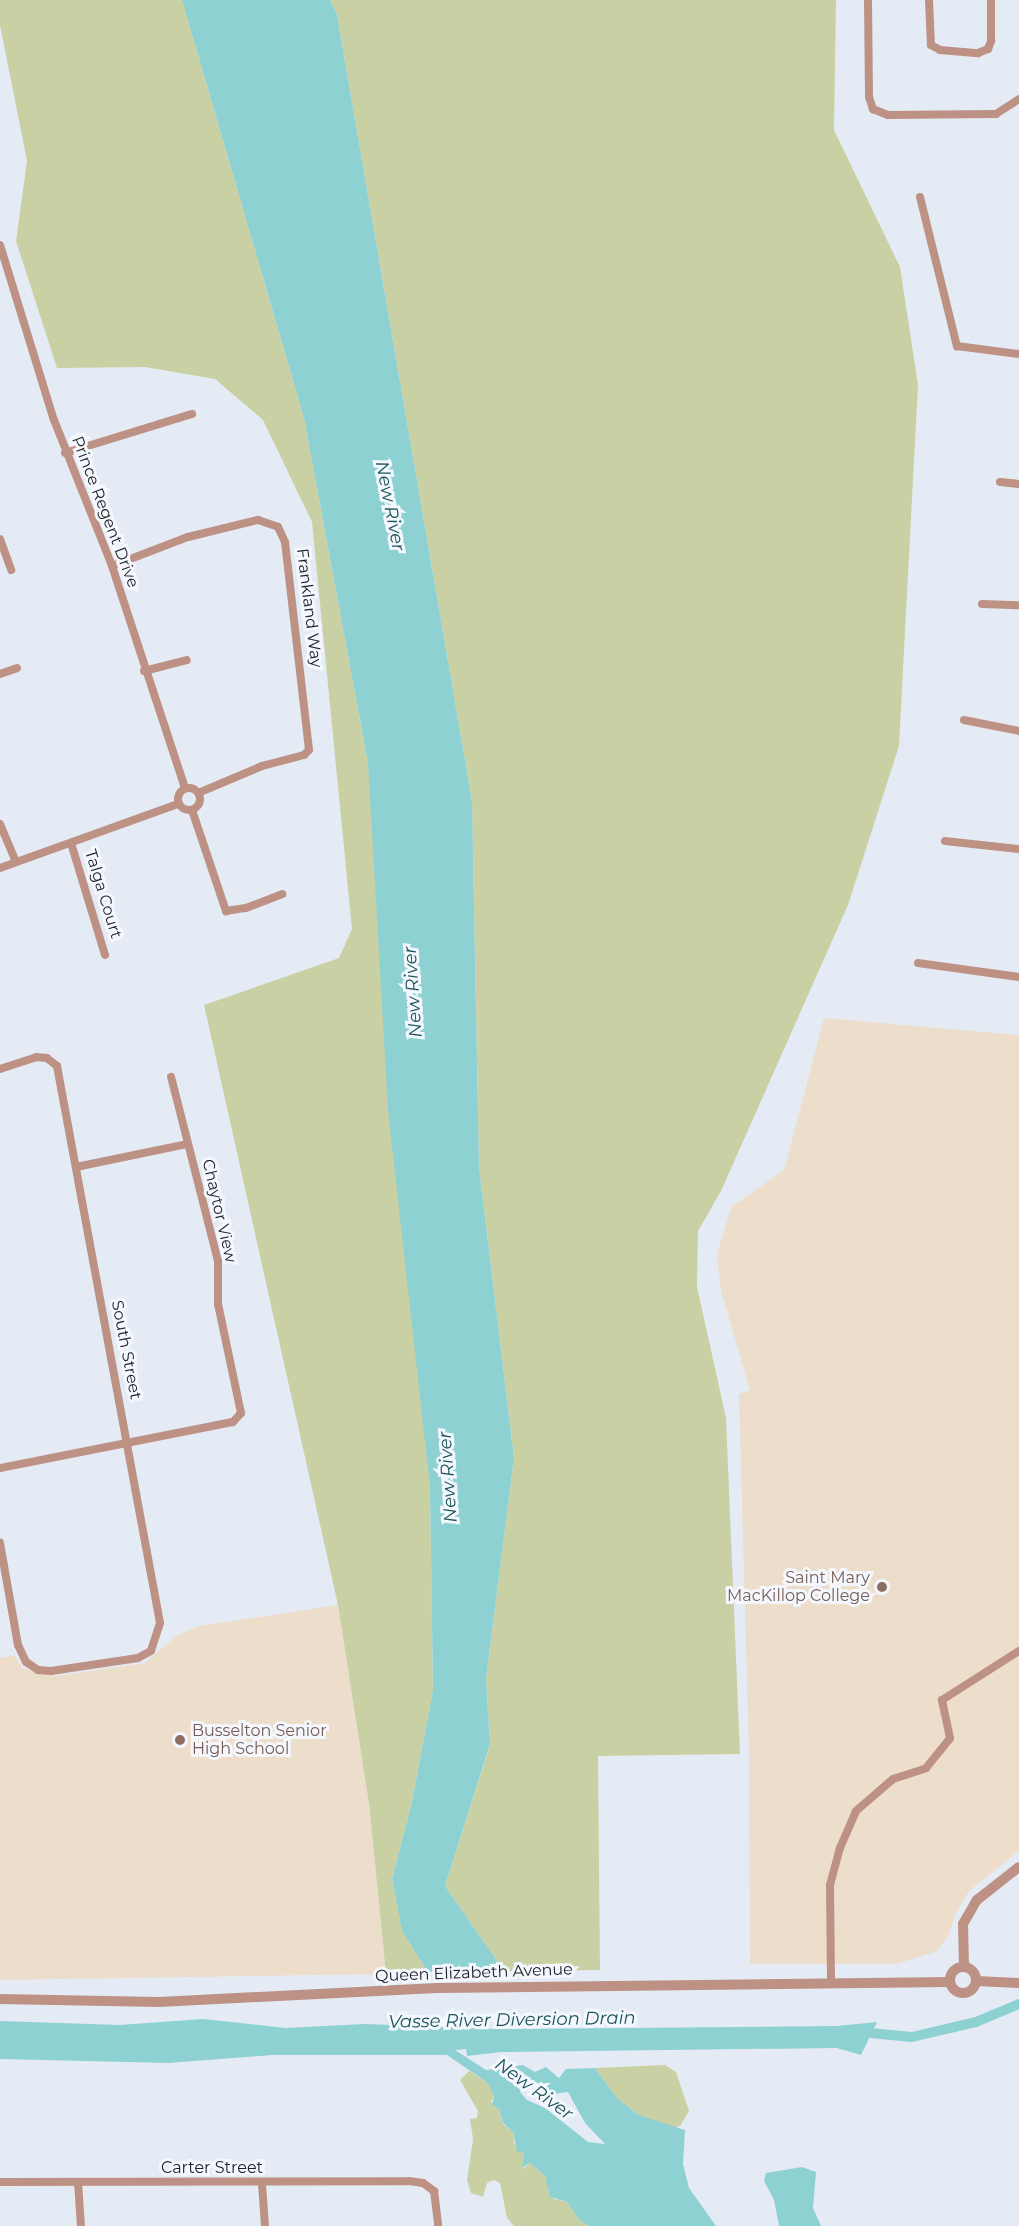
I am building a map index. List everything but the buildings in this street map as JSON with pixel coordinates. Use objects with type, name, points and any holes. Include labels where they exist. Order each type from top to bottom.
[{"type":"street","points":[[868,0],[869,97],[873,110],[888,115],[996,114],[1019,99]]},
{"type":"street","points":[[928,0],[931,45],[940,50],[978,53],[988,49],[991,41],[991,0]]},
{"type":"street","points":[[920,197],[957,346],[1019,354]]},
{"type":"street","name":"Prince Regent Drive","points":[[0,245],[65,453],[111,566],[144,671],[186,788]]},
{"type":"street","points":[[65,453],[192,414]]},
{"type":"street","points":[[1000,482],[1019,484]]},
{"type":"street","name":"Frankland Way","points":[[111,566],[188,537],[258,520],[278,527],[285,542],[309,750],[304,755],[262,766],[198,793]]},
{"type":"street","points":[[0,539],[11,570]]},
{"type":"street","points":[[982,604],[1019,605]]},
{"type":"street","points":[[144,671],[187,660]]},
{"type":"street","points":[[0,674],[17,668]]},
{"type":"street","points":[[964,720],[1019,731]]},
{"type":"street","points":[[178,804],[179,793],[186,788],[198,793],[200,801],[192,810]]},
{"type":"street","points":[[0,868],[178,804],[192,810],[226,911],[246,908],[282,894]]},
{"type":"street","points":[[0,824],[16,862]]},
{"type":"street","points":[[945,842],[1019,849]]},
{"type":"street","name":"Talga Court","points":[[71,843],[105,955]]},
{"type":"street","points":[[918,963],[1019,977]]},
{"type":"street","name":"South Street","points":[[0,1069],[47,1058],[59,1074],[160,1623],[151,1651],[138,1658],[51,1671],[38,1670],[26,1662],[18,1645],[0,1543]]},
{"type":"street","name":"Chaytor View","points":[[128,1441],[233,1422],[241,1413],[218,1304],[218,1261],[171,1077]]},
{"type":"street","points":[[76,1167],[187,1144]]},
{"type":"street","points":[[0,1468],[128,1441]]},
{"type":"street","points":[[831,1981],[830,1885],[856,1811],[893,1779],[926,1768],[950,1738],[942,1700],[1019,1651]]},
{"type":"street","points":[[964,1967],[963,1924],[977,1900],[1019,1867]]},
{"type":"street","points":[[964,1967],[973,1972],[976,1981],[972,1990],[964,1994],[955,1992],[949,1982],[951,1973],[964,1967]]},
{"type":"street","name":"Queen Elizabeth Avenue","points":[[0,1999],[159,2002],[437,1988],[831,1981],[949,1982]]},
{"type":"street","points":[[976,1981],[1017,1984]]},
{"type":"street","name":"Carter Street","points":[[0,2182],[423,2183],[434,2191],[438,2226]]},
{"type":"street","points":[[78,2182],[81,2226]]},
{"type":"street","points":[[261,2184],[265,2226]]},
{"type":"shaded area","points":[[0,0],[182,0],[304,418],[368,763],[430,1487],[433,1690],[412,1802],[392,1879],[402,1931],[428,1972],[386,1974],[369,1804],[338,1605],[204,1005],[339,958],[352,929],[312,522],[263,420],[215,379],[145,367],[57,368],[16,241],[27,161],[0,25]]},
{"type":"shaded area","points":[[330,0],[836,0],[834,130],[900,267],[918,385],[899,746],[848,905],[721,1191],[698,1231],[697,1287],[726,1418],[740,1754],[598,1756],[600,1970],[504,1971],[445,1886],[490,1745],[486,1679],[514,1458],[479,1167],[472,801],[337,15]]},
{"type":"shaded area","name":"Saint Mary MacKillop College","points":[[824,1018],[1019,1035],[1019,1851],[969,1891],[956,1913],[948,1936],[937,1951],[897,1964],[750,1964],[749,1754],[739,1394],[750,1390],[721,1291],[717,1255],[731,1207],[784,1170]]},
{"type":"shaded area","name":"Busselton Senior High School","points":[[338,1605],[369,1804],[386,1974],[0,1980],[0,1658],[15,1655],[22,1668],[56,1676],[145,1663],[176,1636],[199,1626]]},
{"type":"shaded area","points":[[665,2065],[676,2072],[689,2111],[680,2126],[672,2128],[639,2115],[617,2098],[595,2068]]},
{"type":"shaded area","points":[[469,2071],[488,2083],[494,2097],[491,2102],[499,2109],[503,2124],[513,2132],[514,2144],[524,2153],[523,2169],[530,2163],[549,2180],[548,2192],[554,2199],[567,2202],[580,2221],[590,2226],[514,2226],[507,2218],[500,2183],[494,2180],[487,2183],[483,2197],[471,2193],[467,2180],[473,2139],[470,2119],[477,2118],[478,2111],[460,2080]]},
{"type":"water","name":"New River","points":[[182,0],[330,0],[337,15],[472,801],[479,1167],[514,1458],[486,1679],[490,1744],[445,1886],[504,1971],[428,1972],[402,1931],[392,1879],[412,1802],[433,1690],[430,1487],[388,1110],[368,763],[304,418]]},
{"type":"water","points":[[203,2019],[285,2028],[364,2024],[499,2029],[836,2026],[877,2022],[861,2055],[837,2048],[502,2052],[467,2056],[466,2049],[455,2050],[486,2070],[523,2065],[535,2072],[546,2067],[559,2078],[566,2069],[595,2068],[617,2098],[639,2115],[685,2130],[683,2164],[689,2188],[716,2226],[590,2226],[580,2221],[567,2202],[550,2197],[545,2176],[530,2163],[522,2168],[524,2153],[517,2152],[513,2132],[503,2123],[499,2109],[492,2104],[494,2097],[488,2083],[447,2055],[272,2055],[168,2063],[0,2059],[0,2021],[119,2025]],"holes":[[[522,2085],[553,2094],[568,2092],[585,2123],[605,2144],[588,2142],[545,2108],[527,2100],[520,2092]]]},
{"type":"water","points":[[802,2167],[816,2172],[813,2208],[821,2226],[779,2226],[774,2200],[764,2181],[766,2173]]},
{"type":"waterway","name":"Vasse River Diversion Drain","points":[[860,2032],[912,2037],[976,2022],[1019,2004]]},
{"type":"place","name":"Saint Mary MacKillop College","points":[[882,1587]]},
{"type":"place","name":"Busselton Senior High School","points":[[180,1740]]}]
